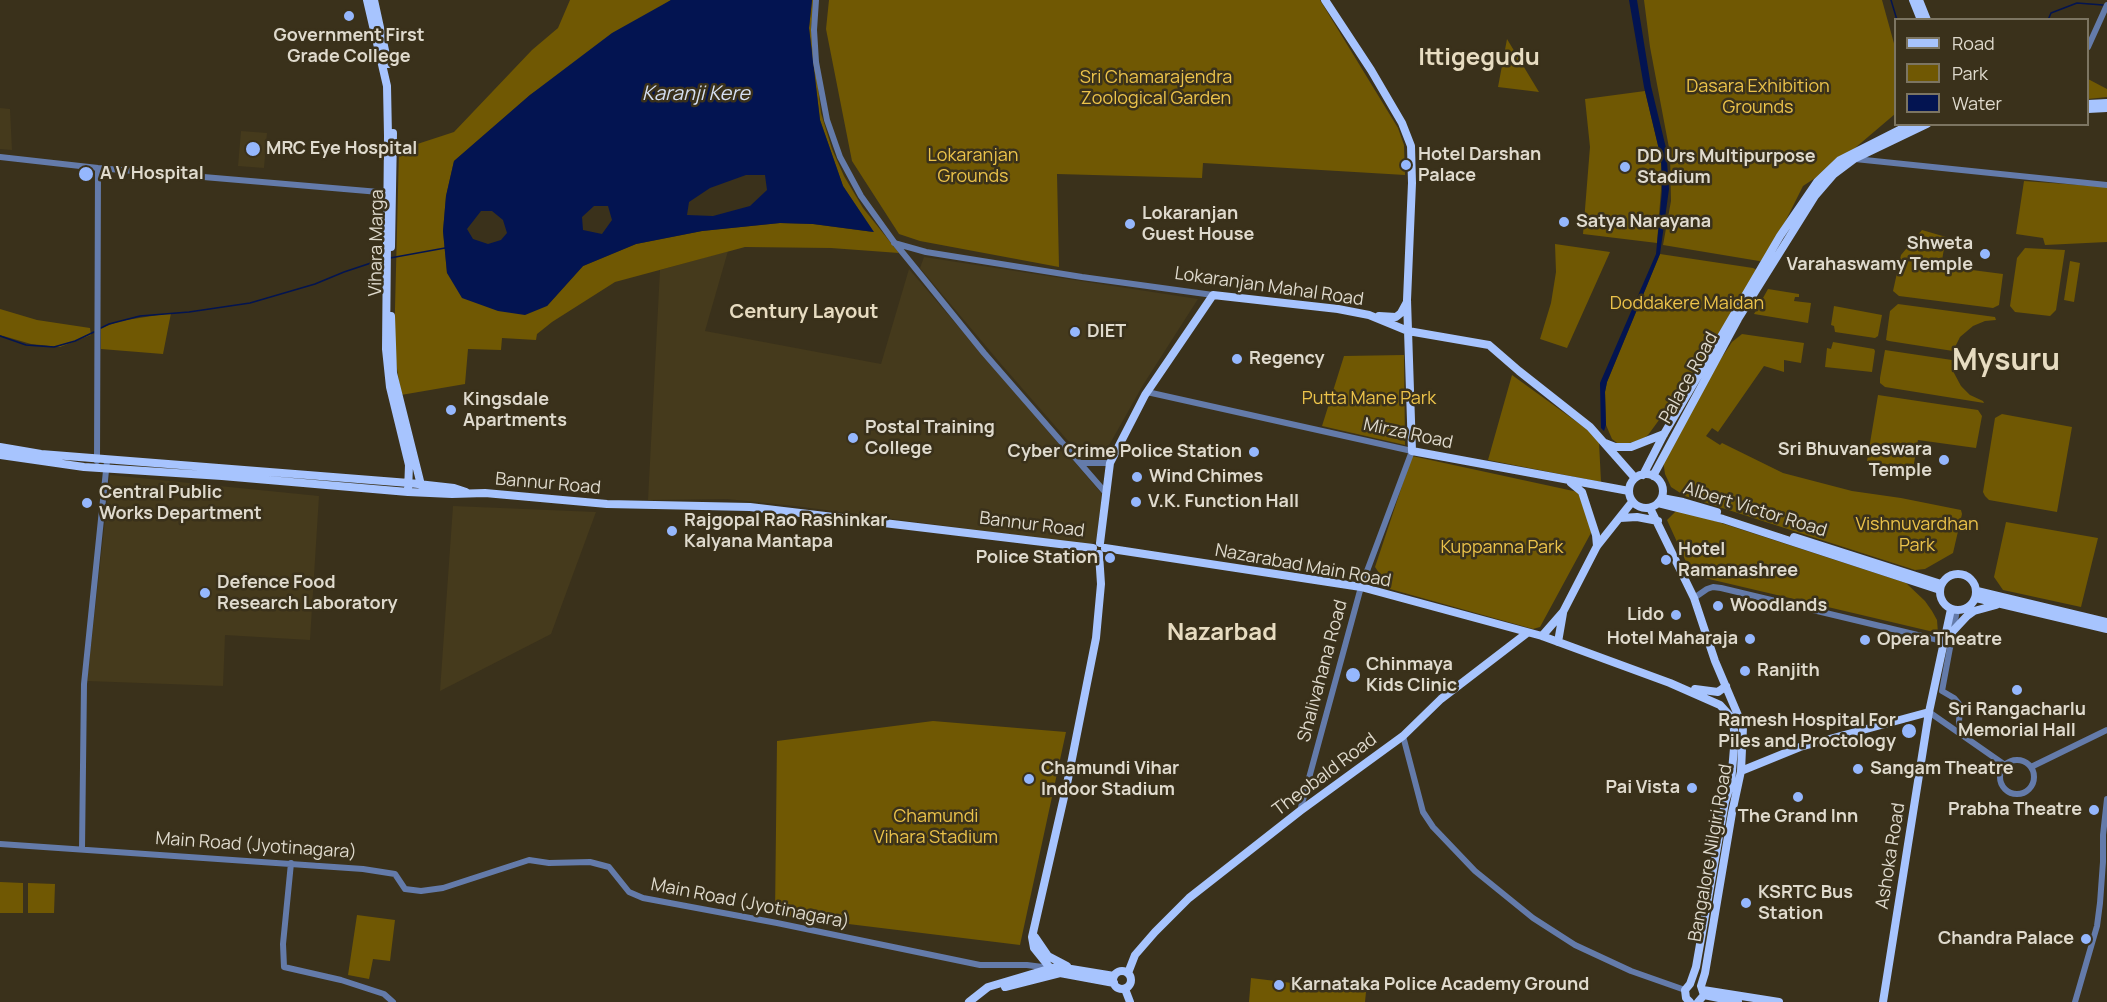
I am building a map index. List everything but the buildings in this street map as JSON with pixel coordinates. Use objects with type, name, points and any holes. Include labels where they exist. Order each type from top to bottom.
[{"type":"main road","name":"Vihara Marga","points":[[367,0],[387,86],[390,193]]},
{"type":"main road","name":"Vihara Marga","points":[[374,0],[392,93],[386,349],[390,387],[409,465],[408,488]]},
{"type":"main road","name":"Shalivahana Road","points":[[1325,0],[1371,70],[1402,123],[1411,146],[1412,183],[1407,300],[1412,451]]},
{"type":"main road","points":[[1913,0],[1920,18]]},
{"type":"main road","points":[[1919,0],[1926,18]]},
{"type":"main road","points":[[2089,104],[2107,103]]},
{"type":"main road","points":[[2089,109],[2107,108]]},
{"type":"main road","points":[[1639,477],[1653,476],[1661,485],[1660,500],[1650,508],[1640,507],[1632,502],[1629,491],[1780,236],[1817,182],[1840,160],[1907,126]]},
{"type":"main road","name":"Palace Road","points":[[1653,476],[1738,319],[1815,196],[1834,174],[1854,159],[1923,126]]},
{"type":"main road","name":"Vihara Marga","points":[[389,259],[393,373],[422,485]]},
{"type":"main road","points":[[1054,971],[1034,948],[1032,940],[1067,784],[1096,638],[1101,595],[1099,548],[1110,464],[1147,392],[1213,295]]},
{"type":"main road","name":"Lokaranjan Mahal Road","points":[[1213,295],[1338,309],[1369,315],[1408,331],[1489,345],[1590,427],[1639,477]]},
{"type":"main road","points":[[1369,315],[1396,317],[1401,313],[1407,300]]},
{"type":"main road","points":[[1604,443],[1615,447],[1631,447],[1664,434]]},
{"type":"main road","points":[[0,447],[97,464]]},
{"type":"main road","name":"Mirza Road","points":[[1412,451],[1629,491]]},
{"type":"main road","name":"Bannur Road","points":[[0,456],[222,476],[606,504],[663,506],[707,504],[762,508],[1099,548]]},
{"type":"main road","points":[[1566,480],[1582,492],[1596,535],[1597,546]]},
{"type":"main road","points":[[408,488],[422,485],[460,489],[471,493]]},
{"type":"main road","name":"Albert Victor Road","points":[[1660,500],[1683,502],[1941,587]]},
{"type":"main road","points":[[1542,636],[1563,612],[1597,546],[1632,502]]},
{"type":"main road","name":"Bangalore Nilgiri Road","points":[[1650,508],[1694,598],[1743,727],[1741,771],[1701,993]]},
{"type":"main road","points":[[1620,518],[1638,517],[1658,521]]},
{"type":"main road","name":"Nazarabad Main Road","points":[[1099,548],[1361,587],[1527,633]]},
{"type":"main road","points":[[1962,574],[1972,580],[1976,595],[1968,607],[1954,610],[1942,601],[1941,587],[1950,575],[1962,574]]},
{"type":"main road","points":[[1976,595],[2000,604],[2107,629]]},
{"type":"main road","points":[[1976,595],[2107,622]]},
{"type":"main road","points":[[1953,631],[1974,611],[2000,604]]},
{"type":"main road","name":"Ashoka Road","points":[[1883,1002],[1929,712],[1954,610]]},
{"type":"main road","points":[[1558,642],[1563,612]]},
{"type":"main road","points":[[1527,633],[1542,636],[1671,682],[1706,692],[1718,692],[1726,686]]},
{"type":"main road","name":"Theobald Road","points":[[1125,972],[1130,959],[1189,898],[1300,811],[1403,736],[1441,699],[1527,633]]},
{"type":"main road","points":[[1671,682],[1720,705],[1730,716],[1735,736],[1731,783],[1725,802],[1700,946],[1684,994],[1689,1002]]},
{"type":"main road","points":[[1741,771],[1800,747],[1929,712]]},
{"type":"main road","points":[[1033,933],[1041,949],[1048,956],[1078,970]]},
{"type":"main road","points":[[975,1002],[995,989],[1054,971],[1059,967],[1114,980]]},
{"type":"main road","points":[[969,1002],[988,987],[1054,971],[1114,980],[1125,972],[1132,981],[1125,989],[1118,989],[1114,980]]},
{"type":"main road","points":[[1125,989],[1130,1002]]},
{"type":"main road","points":[[1701,993],[1738,1002]]},
{"type":"main road","points":[[1701,993],[1779,1002]]},
{"type":"street","points":[[816,0],[814,30],[816,62],[827,120],[840,157],[861,196],[894,242],[984,353],[1105,492]]},
{"type":"street","points":[[2089,45],[2107,5]]},
{"type":"street","points":[[0,157],[98,168],[390,193]]},
{"type":"street","points":[[1854,159],[2107,185]]},
{"type":"street","points":[[97,464],[98,168]]},
{"type":"street","name":"Lokaranjan Mahal Road","points":[[894,242],[918,250],[1082,277],[1213,295]]},
{"type":"street","name":"Mirza Road","points":[[1147,392],[1412,451]]},
{"type":"street","name":"Shalivahana Road","points":[[1300,811],[1361,587],[1412,451]]},
{"type":"street","points":[[1081,463],[1110,464]]},
{"type":"street","points":[[82,849],[84,684],[107,465]]},
{"type":"street","points":[[1694,598],[1707,589],[1721,588],[1947,643]]},
{"type":"street","points":[[1954,610],[1953,631],[1947,643],[1942,691],[1954,698],[1960,705],[1959,722],[1962,734]]},
{"type":"street","points":[[1929,712],[2005,765]]},
{"type":"street","points":[[2031,767],[2107,730]]},
{"type":"street","points":[[1403,736],[1423,812],[1439,835],[1475,871],[1533,918],[1575,945],[1631,971],[1688,987]]},
{"type":"street","points":[[2013,760],[2024,761],[2031,767],[2034,776],[2032,785],[2024,792],[2013,793],[2003,786],[2000,775],[2005,765],[2013,760]]},
{"type":"street","points":[[2075,1002],[2097,926],[2107,799]]},
{"type":"street","name":"Main Road (Jyotinagara)","points":[[0,844],[291,863],[392,873],[397,875],[405,889],[421,891],[443,888],[529,860],[549,863],[590,862],[609,867],[629,892],[643,898],[777,923],[958,962],[980,965],[1027,964],[1054,971]]},
{"type":"street","points":[[291,863],[283,944],[284,967],[340,980],[384,994],[393,1002]]},
{"type":"shaded area","points":[[0,108],[10,109],[12,150],[0,149]]},
{"type":"shaded area","name":"MRC Eye Hospital","points":[[241,131],[267,133],[264,168],[238,166]]},
{"type":"shaded area","name":"Postal Training College","points":[[728,251],[705,331],[881,364],[909,269],[1102,494],[1097,540],[1090,545],[727,499],[648,500],[660,270]]},
{"type":"shaded area","name":"DIET","points":[[924,257],[1198,299],[1143,385],[1103,456],[1083,458],[920,268]]},
{"type":"shaded area","name":"Defence Food Research Laboratory","points":[[110,475],[319,496],[310,640],[225,635],[223,686],[87,681]]},
{"type":"shaded area","points":[[453,506],[596,512],[551,634],[440,691]]},
{"type":"green space","points":[[570,0],[671,0],[530,95],[454,161],[446,196],[443,231],[447,273],[547,306],[583,266],[636,244],[702,231],[780,223],[813,224],[873,232],[843,186],[820,120],[809,28],[812,0],[815,0],[811,27],[821,113],[832,149],[844,176],[863,208],[899,253],[831,248],[745,247],[615,282],[552,322],[537,334],[536,340],[502,338],[501,350],[468,349],[465,384],[401,395],[394,348],[399,150],[454,132],[532,50],[558,28]]},
{"type":"green space","name":"Sri Chamarajendra Zoological Garden","points":[[829,0],[1320,0],[1398,128],[1404,145],[1405,175],[1203,163],[1202,178],[1057,174],[1059,267],[920,241],[899,234],[852,161],[826,29]]},
{"type":"green space","name":"Dasara Exhibition Grounds","points":[[1644,0],[1882,0],[1894,43],[1894,115],[1835,165],[1803,186],[1765,262],[1663,245],[1671,201],[1670,153],[1650,47]]},
{"type":"green space","points":[[1507,39],[1539,92],[1498,87]]},
{"type":"green space","points":[[2089,80],[2107,89],[2107,97],[2089,99]]},
{"type":"green space","name":"DD Urs Multipurpose Stadium","points":[[1645,91],[1661,158],[1662,176],[1657,243],[1583,234],[1590,147],[1585,99]]},
{"type":"green space","points":[[2024,181],[2107,187],[2107,242],[2045,245],[2043,238],[2016,234]]},
{"type":"green space","points":[[1922,230],[1946,237],[1941,266],[2003,274],[1999,305],[1993,308],[1899,296],[1893,291],[1901,255]]},
{"type":"green space","points":[[1555,244],[1610,252],[1567,348],[1540,339],[1551,303],[1556,272]]},
{"type":"green space","points":[[2025,248],[2065,250],[2056,310],[2050,316],[2015,312],[2010,306],[2017,258]]},
{"type":"green space","name":"Doddakere Maidan","points":[[1660,254],[1753,268],[1757,270],[1758,275],[1648,435],[1643,439],[1626,444],[1617,443],[1612,439],[1606,425],[1607,382]]},
{"type":"green space","points":[[2070,261],[2080,263],[2074,302],[2064,300]]},
{"type":"green space","points":[[1768,289],[1799,294],[1794,301],[1811,303],[1808,323],[1754,314]]},
{"type":"green space","points":[[1898,304],[1995,317],[1996,320],[1985,321],[1973,326],[1960,337],[1953,351],[1889,341],[1886,340],[1890,311]]},
{"type":"green space","points":[[1834,306],[1882,315],[1878,336],[1875,338],[1835,332],[1834,326],[1831,325]]},
{"type":"green space","points":[[0,309],[37,320],[90,328],[91,335],[60,347],[31,344],[0,335]]},
{"type":"green space","points":[[171,313],[163,354],[101,349],[101,328],[120,321]]},
{"type":"green space","name":"Vishnuvardhan Park","points":[[1742,334],[1804,343],[1801,363],[1784,360],[1784,372],[1764,366],[1718,432],[1712,428],[1706,436],[1720,445],[1722,443],[1783,473],[1852,491],[1961,510],[1953,553],[1925,569],[1915,570],[1685,496],[1671,487],[1665,474],[1663,460],[1675,428],[1732,342]]},
{"type":"green space","points":[[1833,342],[1874,349],[1872,372],[1825,367],[1827,348],[1831,349]]},
{"type":"green space","points":[[1885,350],[1952,360],[1954,373],[1961,386],[1970,395],[1984,403],[1885,387],[1880,383],[1880,378]]},
{"type":"green space","name":"Putta Mane Park","points":[[1404,355],[1405,445],[1322,426],[1344,356]]},
{"type":"green space","points":[[1512,375],[1588,430],[1599,442],[1601,482],[1488,460]]},
{"type":"green space","points":[[1878,395],[1978,410],[1982,416],[1976,448],[1918,440],[1913,469],[1867,461]]},
{"type":"green space","points":[[2002,414],[2072,427],[2057,512],[1989,500],[1985,496],[1983,492],[1995,418]]},
{"type":"green space","name":"Kuppanna Park","points":[[1412,456],[1578,492],[1592,531],[1540,627],[1533,629],[1390,589],[1375,567]]},
{"type":"green space","points":[[1678,509],[1906,583],[1932,611],[1937,620],[1938,633],[1692,575],[1667,520]]},
{"type":"green space","points":[[2006,522],[2098,538],[2081,607],[2003,590],[1994,577]]},
{"type":"green space","name":"Chamundi Vihara Stadium","points":[[933,721],[1066,732],[1020,945],[775,915],[777,741]]},
{"type":"green space","points":[[0,882],[23,883],[23,913],[0,913]]},
{"type":"green space","points":[[28,883],[55,884],[54,913],[28,913]]},
{"type":"green space","points":[[357,915],[395,920],[390,961],[373,959],[369,979],[348,975]]},
{"type":"green space","name":"Karnataka Police Academy Ground","points":[[1251,978],[1366,992],[1365,1002],[1249,1002]]},
{"type":"water","name":"Karanji Kere","points":[[671,0],[812,0],[809,28],[820,120],[843,186],[874,232],[813,224],[780,223],[702,231],[636,244],[583,266],[547,306],[525,315],[498,311],[462,298],[447,273],[443,231],[446,196],[454,161],[530,95],[612,33]],"holes":[[[746,175],[765,175],[767,190],[750,206],[713,216],[687,215],[689,202],[710,188]],[[594,206],[608,206],[612,220],[602,234],[583,230],[582,217]],[[481,211],[492,211],[503,220],[507,233],[501,240],[488,244],[473,239],[467,229]]]},
{"type":"water","points":[[1629,0],[1637,0],[1651,86],[1666,148],[1669,189],[1660,254],[1607,382],[1604,431],[1601,428],[1600,383],[1656,254],[1662,191],[1661,158],[1644,87]]},
{"type":"waterway","points":[[1891,0],[1896,18]]},
{"type":"waterway","points":[[2049,18],[2051,13],[2077,3],[2103,5]]},
{"type":"waterway","points":[[390,258],[445,248]]},
{"type":"waterway","points":[[101,328],[140,316],[250,303],[315,284],[383,259]]},
{"type":"waterway","points":[[0,336],[26,345],[54,347],[94,332]]},
{"type":"place","name":"Government First Grade College","points":[[349,16]]},
{"type":"place","name":"MRC Eye Hospital","points":[[253,149]]},
{"type":"place","name":"Hotel Darshan Palace","points":[[1406,165]]},
{"type":"place","name":"DD Urs Multipurpose Stadium","points":[[1625,167]]},
{"type":"place","name":"A V Hospital","points":[[86,174]]},
{"type":"place","name":"Satya Narayana","points":[[1564,222]]},
{"type":"place","name":"Lokaranjan Guest House","points":[[1130,224]]},
{"type":"place","name":"Shweta Varahaswamy Temple","points":[[1985,254]]},
{"type":"place","name":"DIET","points":[[1075,332]]},
{"type":"place","name":"Regency","points":[[1237,359]]},
{"type":"place","name":"Kingsdale Apartments","points":[[451,410]]},
{"type":"place","name":"Postal Training College","points":[[853,438]]},
{"type":"place","name":"Cyber Crime Police Station","points":[[1254,452]]},
{"type":"place","name":"Sri Bhuvaneswara Temple","points":[[1944,460]]},
{"type":"place","name":"Wind Chimes","points":[[1137,477]]},
{"type":"place","name":"V.K. Function Hall","points":[[1136,502]]},
{"type":"place","name":"Central Public Works Department","points":[[87,503]]},
{"type":"place","name":"Rajgopal Rao Rashinkar Kalyana Mantapa","points":[[672,531]]},
{"type":"place","name":"Police Station","points":[[1110,558]]},
{"type":"place","name":"Hotel Ramanashree","points":[[1666,560]]},
{"type":"place","name":"Defence Food Research Laboratory","points":[[205,593]]},
{"type":"place","name":"Woodlands","points":[[1718,606]]},
{"type":"place","name":"Lido","points":[[1676,615]]},
{"type":"place","name":"Hotel Maharaja","points":[[1750,639]]},
{"type":"place","name":"Opera Theatre","points":[[1865,640]]},
{"type":"place","name":"Ranjith","points":[[1745,671]]},
{"type":"place","name":"Chinmaya Kids Clinic","points":[[1353,675]]},
{"type":"place","name":"Sri Rangacharlu Memorial Hall","points":[[2017,690]]},
{"type":"place","name":"Ramesh Hospital For Piles and Proctology","points":[[1909,731]]},
{"type":"place","name":"Sangam Theatre","points":[[1858,769]]},
{"type":"place","name":"Chamundi Vihar Indoor Stadium","points":[[1029,779]]},
{"type":"place","name":"Pai Vista","points":[[1692,788]]},
{"type":"place","name":"The Grand Inn","points":[[1798,797]]},
{"type":"place","name":"Prabha Theatre","points":[[2094,810]]},
{"type":"place","name":"KSRTC Bus Station","points":[[1746,903]]},
{"type":"place","name":"Chandra Palace","points":[[2086,939]]},
{"type":"place","name":"Karnataka Police Academy Ground","points":[[1279,985]]},
{"type":"district","name":"Ittigegudu","points":[[1479,58]]},
{"type":"district","name":"Century Layout","points":[[804,312]]},
{"type":"district","name":"Mysuru","points":[[2006,362]]},
{"type":"district","name":"Nazarbad","points":[[1222,633]]},
{"type":"park label","name":"Lokaranjan Grounds","points":[[973,166]]}]
